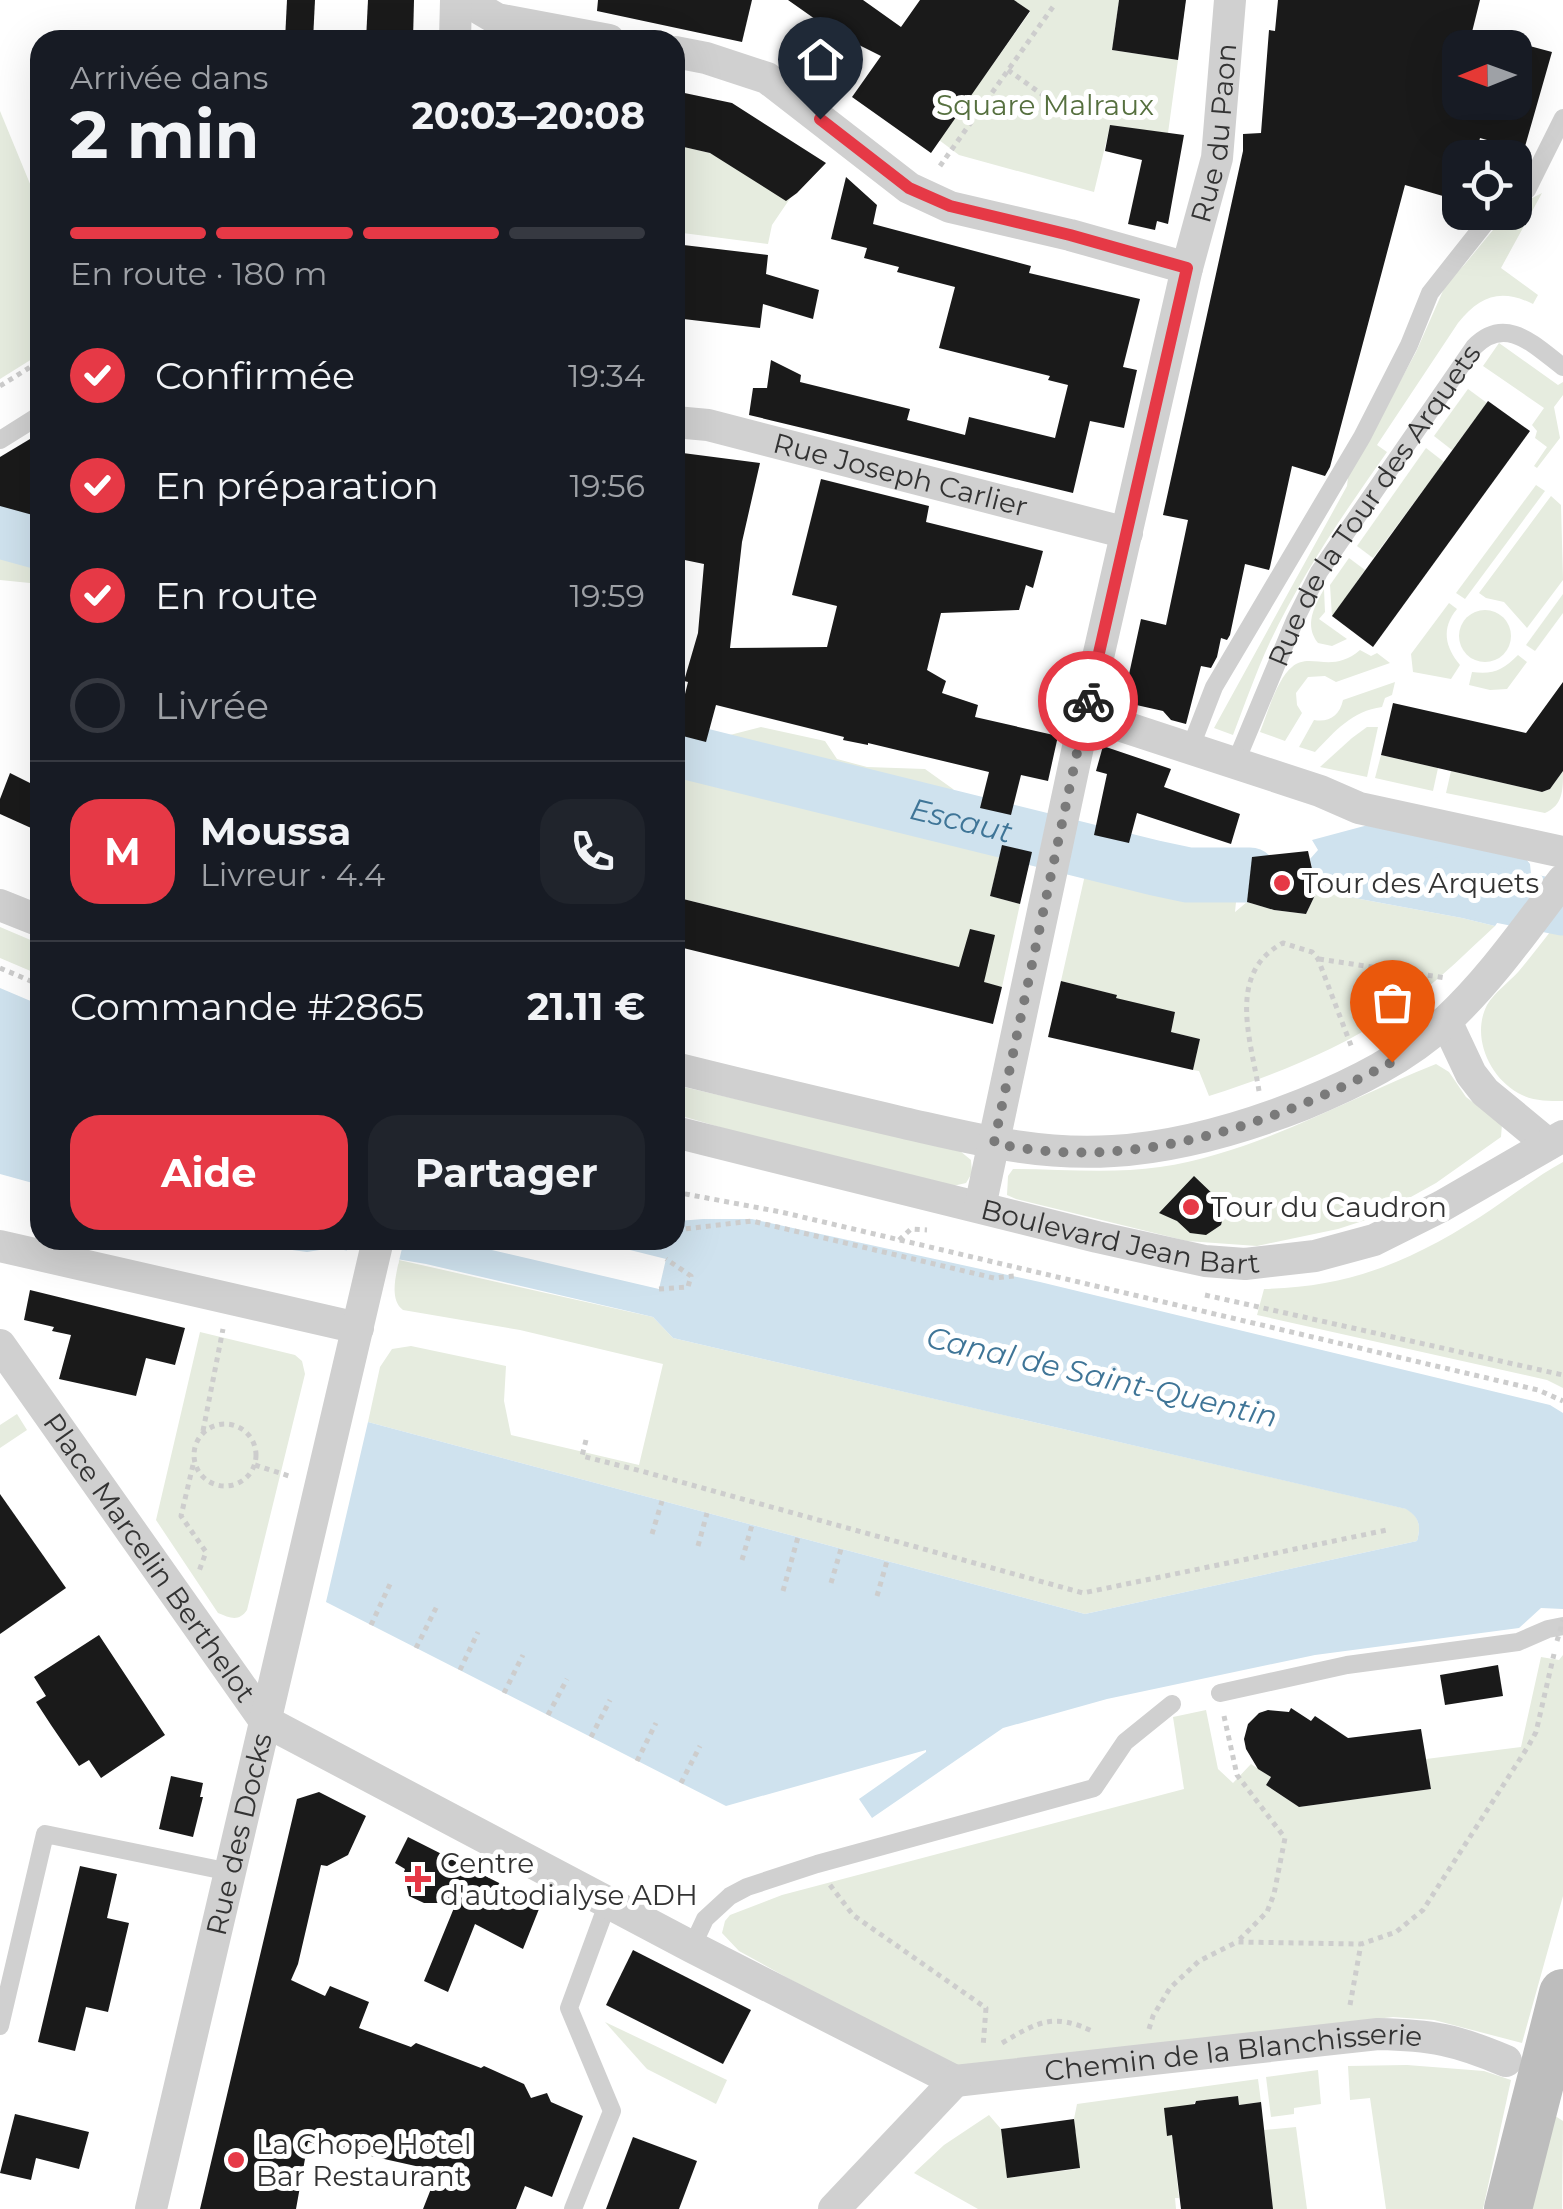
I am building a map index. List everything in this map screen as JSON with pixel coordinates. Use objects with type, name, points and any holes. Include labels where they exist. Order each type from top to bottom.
[{"type":"main road","points":[[1508,2209],[1563,1993]]},
{"type":"street","points":[[455,30],[456,0]]},
{"type":"street","points":[[465,0],[497,19],[556,30]]},
{"type":"street","name":"Rue du Paon","points":[[980,1207],[1085,714],[1187,268],[1217,158],[1230,0]]},
{"type":"street","points":[[685,54],[766,78],[909,188],[950,206],[1187,268]]},
{"type":"street","name":"Rue Joseph Carlier","points":[[685,423],[708,425],[1127,533]]},
{"type":"street","points":[[1085,714],[1328,794],[1359,808],[1563,852]]},
{"type":"street","points":[[685,1070],[994,1143],[1040,1150],[1110,1152],[1191,1140],[1264,1118],[1364,1077],[1403,1054],[1446,1022],[1484,983],[1563,880]]},
{"type":"street","points":[[0,905],[30,917]]},
{"type":"street","name":"Boulevard Jean Bart","points":[[685,1134],[1205,1261],[1282,1261],[1374,1240],[1442,1206],[1555,1140],[1484,1092],[1446,1022]]},
{"type":"street","points":[[0,1246],[358,1328]]},
{"type":"street","name":"Rue des Docks","points":[[151,2209],[376,1250]]},
{"type":"street","name":"Place Marcelin Berthelot","points":[[0,1346],[266,1720],[692,1948],[955,2081]]},
{"type":"street","name":"Chemin de la Blanchisserie","points":[[955,2081],[1378,2034],[1453,2040],[1506,2061]]},
{"type":"street","points":[[834,2209],[955,2081]]},
{"type":"lane","points":[[1532,180],[1563,118]]},
{"type":"lane","points":[[1190,749],[1214,687],[1362,437],[1430,293],[1480,230]]},
{"type":"lane","name":"Rue de la Tour des Arquets","points":[[1235,764],[1295,620],[1320,572],[1474,347],[1492,333],[1516,334],[1563,367]]},
{"type":"lane","points":[[0,440],[30,421]]},
{"type":"lane","points":[[1220,1693],[1347,1665],[1518,1642],[1561,1629]]},
{"type":"lane","points":[[692,1948],[704,1919],[730,1896],[748,1887],[817,1864],[1094,1788],[1125,1742],[1172,1704]]},
{"type":"lane","points":[[0,2026],[45,1834],[230,1872]]},
{"type":"lane","points":[[573,2209],[612,2111],[569,2008],[608,1902]]},
{"type":"path","points":[[922,194],[1054,1]]},
{"type":"path","points":[[1008,70],[1061,108]]},
{"type":"path","points":[[0,386],[30,366]]},
{"type":"path","points":[[1264,1118],[1246,997],[1260,960],[1283,943],[1312,952],[1318,959],[1364,1077]]},
{"type":"path","points":[[1318,959],[1484,983]]},
{"type":"path","points":[[0,968],[30,981]]},
{"type":"path","points":[[685,1194],[781,1212],[1538,1390],[1563,1400]]},
{"type":"path","points":[[685,1229],[752,1221],[994,1278],[1014,1276]]},
{"type":"path","points":[[899,1240],[911,1229],[940,1233]]},
{"type":"path","points":[[660,1290],[688,1287],[691,1276],[666,1260]]},
{"type":"path","points":[[1195,1292],[1563,1375]]},
{"type":"path","points":[[186,1608],[206,1552],[181,1516],[230,1299]]},
{"type":"path","points":[[194,1462],[205,1480],[224,1487],[243,1481],[255,1465],[254,1444],[241,1428],[220,1424],[202,1434]]},
{"type":"path","points":[[586,1440],[582,1456],[1083,1594],[1387,1530]]},
{"type":"path","points":[[652,1534],[662,1501]]},
{"type":"path","points":[[698,1546],[707,1513]]},
{"type":"path","points":[[742,1560],[752,1525]]},
{"type":"path","points":[[783,1591],[798,1537]]},
{"type":"path","points":[[831,1583],[841,1549]]},
{"type":"path","points":[[877,1596],[887,1561]]},
{"type":"path","points":[[371,1625],[391,1582]]},
{"type":"path","points":[[416,1648],[436,1606]]},
{"type":"path","points":[[1238,1942],[1362,1944],[1396,1932],[1424,1910],[1536,1732],[1561,1629]]},
{"type":"path","points":[[460,1670],[478,1632]]},
{"type":"path","points":[[504,1693],[523,1655]]},
{"type":"path","points":[[548,1715],[566,1679]]},
{"type":"path","points":[[1148,2034],[1170,1988],[1200,1961],[1238,1942],[1267,1912],[1274,1894],[1285,1838],[1236,1775],[1220,1693]]},
{"type":"path","points":[[591,1738],[610,1700]]},
{"type":"path","points":[[637,1761],[656,1723]]},
{"type":"path","points":[[681,1783],[700,1746]]},
{"type":"path","points":[[817,1864],[854,1915],[986,2008],[982,2054],[1037,2023],[1080,2025],[1104,2036]]},
{"type":"path","points":[[1344,2037],[1362,1944]]},
{"type":"green space","name":"Square Malraux","points":[[1014,0],[1119,0],[1112,50],[1178,60],[1168,133],[1110,126],[1094,192],[959,155],[939,140],[1030,12]]},
{"type":"green space","points":[[0,111],[30,184],[30,360],[0,379]]},
{"type":"green space","points":[[685,147],[710,153],[791,197],[772,225],[768,244],[685,233]]},
{"type":"green space","points":[[1542,193],[1532,211],[1532,198]]},
{"type":"green space","points":[[1493,230],[1522,230],[1501,268],[1538,295],[1533,304],[1510,296],[1491,297],[1474,306],[1458,323],[1377,445],[1387,452],[1282,617],[1233,735],[1214,728],[1347,486],[1348,477],[1416,352],[1446,284]]},
{"type":"green space","points":[[1499,343],[1558,385],[1563,382],[1563,395],[1554,407],[1560,438],[1537,468],[1534,466],[1547,447],[1535,438],[1537,431],[1532,425],[1544,408],[1483,366]]},
{"type":"green space","points":[[1468,389],[1487,403],[1452,450],[1434,436]]},
{"type":"green space","points":[[1426,448],[1444,462],[1373,558],[1357,546]]},
{"type":"green space","points":[[1536,485],[1545,491],[1465,599],[1456,593]]},
{"type":"green space","points":[[1551,496],[1561,505],[1563,580],[1527,628],[1504,602],[1479,593]]},
{"type":"green space","points":[[0,506],[30,514],[30,583],[0,580]]},
{"type":"green space","points":[[1349,558],[1365,570],[1332,617],[1330,585]]},
{"type":"green space","points":[[1324,589],[1325,612],[1319,619],[1347,639],[1332,646],[1318,643],[1311,623]]},
{"type":"green space","points":[[1563,594],[1563,613],[1535,651],[1526,645]]},
{"type":"green space","points":[[1449,603],[1457,609],[1447,637],[1460,665],[1451,679],[1413,672],[1411,654]]},
{"type":"green space","points":[[1485,610],[1504,617],[1511,636],[1504,655],[1485,662],[1466,655],[1459,636],[1466,617]]},
{"type":"green space","points":[[1360,650],[1371,656],[1377,653],[1390,663],[1336,682],[1325,676],[1308,677],[1296,693],[1302,713],[1285,741],[1260,732],[1277,688],[1292,667],[1306,661],[1340,661]]},
{"type":"green space","points":[[1518,655],[1527,662],[1507,689],[1469,685],[1472,672],[1497,670]]},
{"type":"green space","points":[[1395,682],[1392,695],[1385,698],[1382,707],[1353,717],[1315,752],[1299,747],[1314,720],[1333,717],[1343,700]]},
{"type":"green space","points":[[761,727],[825,741],[837,759],[867,767],[925,769],[953,789],[965,806],[998,832],[996,843],[1002,845],[990,896],[1020,904],[1002,987],[940,972],[942,963],[685,899],[685,769],[722,777],[685,764],[685,741],[709,747],[726,736]]},
{"type":"green space","points":[[1367,727],[1378,727],[1367,777],[1320,767],[1352,738]]},
{"type":"green space","points":[[1381,755],[1438,768],[1433,791],[1375,778]]},
{"type":"green space","points":[[1451,771],[1542,792],[1550,789],[1563,771],[1562,791],[1559,801],[1545,813],[1446,793]]},
{"type":"green space","points":[[1087,866],[1236,902],[1235,912],[1247,902],[1306,914],[1317,891],[1495,926],[1424,991],[1366,1030],[1288,1068],[1209,1096],[1199,1071],[1193,1070],[1200,1039],[1171,1032],[1175,1012],[1116,1002],[1116,995],[1061,981]]},
{"type":"green space","points":[[1563,916],[1563,1101],[1540,1100],[1523,1096],[1499,1077],[1486,1055],[1481,1030],[1487,1005]]},
{"type":"green space","points":[[0,927],[30,940],[30,971],[0,958]]},
{"type":"green space","points":[[1436,1064],[1449,1072],[1466,1097],[1502,1124],[1501,1137],[1436,1183],[1375,1217],[1338,1229],[1257,1246],[1187,1241],[1007,1195],[1008,1176],[1013,1169],[1124,1170],[1196,1160],[1301,1123]]},
{"type":"green space","points":[[685,1087],[960,1151],[971,1160],[972,1173],[966,1183],[953,1186],[685,1117]]},
{"type":"green space","points":[[1563,1162],[1563,1388],[1547,1380],[1257,1315],[1264,1289],[1324,1283],[1403,1259],[1454,1233]]},
{"type":"green space","points":[[399,1260],[653,1317],[673,1338],[1407,1509],[1418,1523],[1417,1541],[1085,1614],[368,1422],[380,1367],[392,1349],[411,1346],[506,1366],[504,1401],[511,1435],[639,1465],[663,1364],[520,1330],[403,1310],[395,1294]]},
{"type":"green space","points":[[200,1332],[295,1355],[302,1361],[305,1374],[247,1610],[237,1618],[218,1613],[156,1520]]},
{"type":"green space","points":[[17,1414],[27,1430],[0,1448],[0,1425]]},
{"type":"green space","points":[[1563,1655],[1563,1896],[1522,2043],[1434,2020],[1393,2017],[961,2067],[923,2053],[739,1951],[722,1933],[730,1915],[782,1895],[1184,1789],[1173,1717],[1206,1710],[1218,1769],[1233,1783],[1251,1764],[1271,1777],[1266,1785],[1299,1807],[1431,1789],[1426,1759],[1521,1747],[1541,1657],[1559,1660]]},
{"type":"green space","points":[[605,2022],[727,2080],[716,2104],[647,2069]]},
{"type":"green space","points":[[1407,2065],[1484,2071],[1511,2080],[1483,2209],[1386,2209],[1370,2098],[1350,2100],[1348,2066]]},
{"type":"green space","points":[[1318,2070],[1321,2104],[1271,2117],[1266,2077]]},
{"type":"green space","points":[[1258,2079],[1261,2102],[1239,2105],[1237,2096],[1196,2101],[1167,2135],[1172,2135],[1179,2198],[1175,2198],[1176,2209],[978,2209],[914,2173],[944,2145],[989,2115],[1001,2129],[1008,2177],[1079,2169],[1074,2119],[1077,2104]]},
{"type":"green space","points":[[1549,2112],[1563,2121],[1562,2209],[1522,2209]]},
{"type":"green space","points":[[1296,2127],[1307,2209],[1273,2209],[1264,2130]]},
{"type":"water","points":[[1368,825],[1526,859],[1531,874],[1495,926],[1317,891],[1310,859],[1318,850],[1312,840]]},
{"type":"water","points":[[0,988],[30,1001],[30,1182],[0,1174]]},
{"type":"water","name":"Canal de Saint-Quentin","points":[[752,1219],[1040,1282],[1550,1405],[1563,1413],[1563,1609],[1541,1608],[1519,1628],[1315,1655],[1107,1699],[1003,1728],[872,1818],[859,1799],[926,1750],[726,1806],[326,1602],[368,1422],[1085,1614],[1417,1541],[1418,1523],[1406,1509],[673,1338],[653,1317],[426,1264],[344,1250],[492,1250],[659,1289],[666,1259],[630,1250],[685,1250],[685,1220]]},
{"type":"pier","points":[[347,1250],[402,1250],[398,1265],[346,1255]]},
{"type":"building","points":[[287,0],[315,0],[314,30],[286,30]]},
{"type":"building","points":[[368,0],[414,0],[413,30],[366,30]]},
{"type":"building","points":[[598,0],[752,0],[742,42],[597,11]]},
{"type":"building","points":[[788,0],[863,0],[901,27],[920,0],[1014,0],[1030,11],[931,153],[852,97],[881,56],[811,25],[815,19]]},
{"type":"building","points":[[1119,0],[1186,0],[1178,60],[1112,50]]},
{"type":"building","points":[[1278,0],[1480,0],[1472,30],[1442,30],[1442,120],[1532,120],[1532,47],[1552,52],[1527,140],[1442,140],[1442,196],[1405,185],[1330,467],[1325,476],[1292,466],[1269,570],[1245,564],[1230,635],[1227,640],[1221,638],[1211,668],[1201,666],[1186,724],[1171,720],[1163,711],[1123,702],[1141,619],[1166,625],[1188,520],[1163,515],[1243,151],[1243,134],[1261,133],[1269,30],[1275,31]]},
{"type":"building","points":[[685,93],[732,103],[826,163],[786,201],[710,153],[685,147]]},
{"type":"building","points":[[1110,125],[1184,135],[1168,224],[1157,221],[1155,230],[1128,224],[1142,160],[1105,151]]},
{"type":"building","points":[[846,177],[877,205],[873,224],[1031,266],[1029,273],[1140,299],[1123,367],[1137,370],[1124,428],[1090,421],[1073,493],[749,415],[753,388],[767,388],[771,360],[801,375],[800,382],[910,409],[907,420],[965,435],[969,417],[1055,438],[1068,385],[1048,380],[1050,376],[939,348],[955,287],[897,272],[899,267],[864,258],[867,248],[831,239]]},
{"type":"building","points":[[685,245],[768,255],[766,274],[819,290],[813,319],[763,304],[760,328],[685,319]]},
{"type":"building","points":[[1488,401],[1530,431],[1373,647],[1332,616]]},
{"type":"building","points":[[30,439],[30,514],[0,506],[0,457]]},
{"type":"building","points":[[685,453],[760,463],[742,542],[730,648],[827,647],[837,606],[792,595],[821,479],[929,506],[926,522],[1043,551],[1033,588],[1026,585],[1019,610],[941,613],[927,670],[946,681],[942,693],[978,705],[975,717],[1058,736],[1048,781],[1021,775],[1011,815],[980,808],[989,772],[843,740],[844,737],[716,705],[706,742],[685,737],[685,678],[698,633],[704,564],[685,560]]},
{"type":"building","points":[[1563,682],[1563,771],[1550,789],[1542,792],[1381,755],[1393,703],[1526,733]]},
{"type":"building","points":[[1103,746],[1171,769],[1164,787],[1240,814],[1231,844],[1137,813],[1129,843],[1094,835],[1107,774],[1096,771]]},
{"type":"building","points":[[10,773],[30,783],[30,828],[0,814],[0,799]]},
{"type":"building","points":[[1002,845],[1032,852],[1020,904],[990,896]]},
{"type":"building","name":"Tour des Arquets","points":[[1308,851],[1317,891],[1306,914],[1247,902],[1252,857]]},
{"type":"building","points":[[685,899],[959,967],[970,929],[995,935],[984,982],[1002,987],[993,1024],[685,948]]},
{"type":"building","points":[[1061,981],[1175,1012],[1171,1032],[1200,1039],[1193,1070],[1048,1037]]},
{"type":"building","name":"Tour du Caudron","points":[[1194,1176],[1218,1199],[1224,1214],[1221,1225],[1206,1235],[1190,1233],[1177,1221],[1159,1213]]},
{"type":"building","points":[[30,1290],[185,1328],[175,1365],[146,1358],[136,1396],[59,1379],[71,1335],[24,1320]]},
{"type":"building","points":[[0,1494],[66,1588],[0,1634]]},
{"type":"building","points":[[99,1635],[165,1735],[101,1778],[89,1760],[79,1766],[51,1725],[36,1702],[46,1696],[34,1677]]},
{"type":"building","points":[[1498,1665],[1503,1696],[1445,1705],[1440,1675]]},
{"type":"building","points":[[1291,1708],[1311,1721],[1315,1716],[1348,1738],[1421,1729],[1431,1789],[1299,1807],[1266,1785],[1271,1777],[1258,1769],[1244,1739],[1248,1724],[1259,1713],[1289,1712]]},
{"type":"building","points":[[171,1776],[203,1783],[193,1837],[159,1829]]},
{"type":"building","points":[[319,1792],[366,1816],[348,1855],[327,1866],[321,1865],[291,1980],[325,1996],[330,1986],[369,2002],[359,2028],[411,2047],[416,2043],[484,2066],[524,2084],[531,2098],[547,2093],[551,2102],[583,2116],[552,2197],[525,2186],[516,2209],[423,2209],[438,2171],[308,2142],[296,2209],[200,2209],[297,1799]]},
{"type":"building","points":[[408,1837],[541,1904],[523,1949],[475,1924],[448,1992],[424,1981],[456,1903],[424,1903],[409,1896],[405,1869],[395,1863]]},
{"type":"building","points":[[80,1866],[117,1874],[107,1918],[129,1923],[108,2012],[86,2007],[75,2051],[38,2042]]},
{"type":"building","points":[[633,1950],[751,2010],[723,2064],[606,2005]]},
{"type":"building","points":[[1238,2096],[1239,2105],[1261,2102],[1273,2209],[1181,2209],[1172,2135],[1167,2136],[1164,2108]]},
{"type":"building","points":[[15,2114],[89,2132],[79,2169],[36,2158],[31,2180],[0,2173]]},
{"type":"building","points":[[1074,2119],[1080,2168],[1007,2178],[1001,2129]]},
{"type":"building","points":[[633,2137],[697,2161],[679,2209],[606,2209]]},
{"type":"waterway","name":"Escaut","points":[[0,531],[30,539]]},
{"type":"waterway","name":"Escaut","points":[[685,751],[1155,868],[1188,875],[1250,875]]},
{"type":"waterway","name":"Escaut","points":[[1443,884],[1563,908]]},
{"type":"way so far","points":[[1088,701],[994,1143],[1084,1152],[1173,1144],[1293,1108],[1392,1062]]},
{"type":"place","name":"Tour des Arquets","points":[[1282,883]]},
{"type":"place","name":"Tour du Caudron","points":[[1191,1207]]},
{"type":"place","name":"Centre d'autodialyse ADH","points":[[418,1879]]},
{"type":"place","name":"La Chope Hotel Bar Restaurant","points":[[236,2160]]},
{"type":"route","points":[[820,119],[909,188],[950,206],[1187,268],[1088,701]]}]
